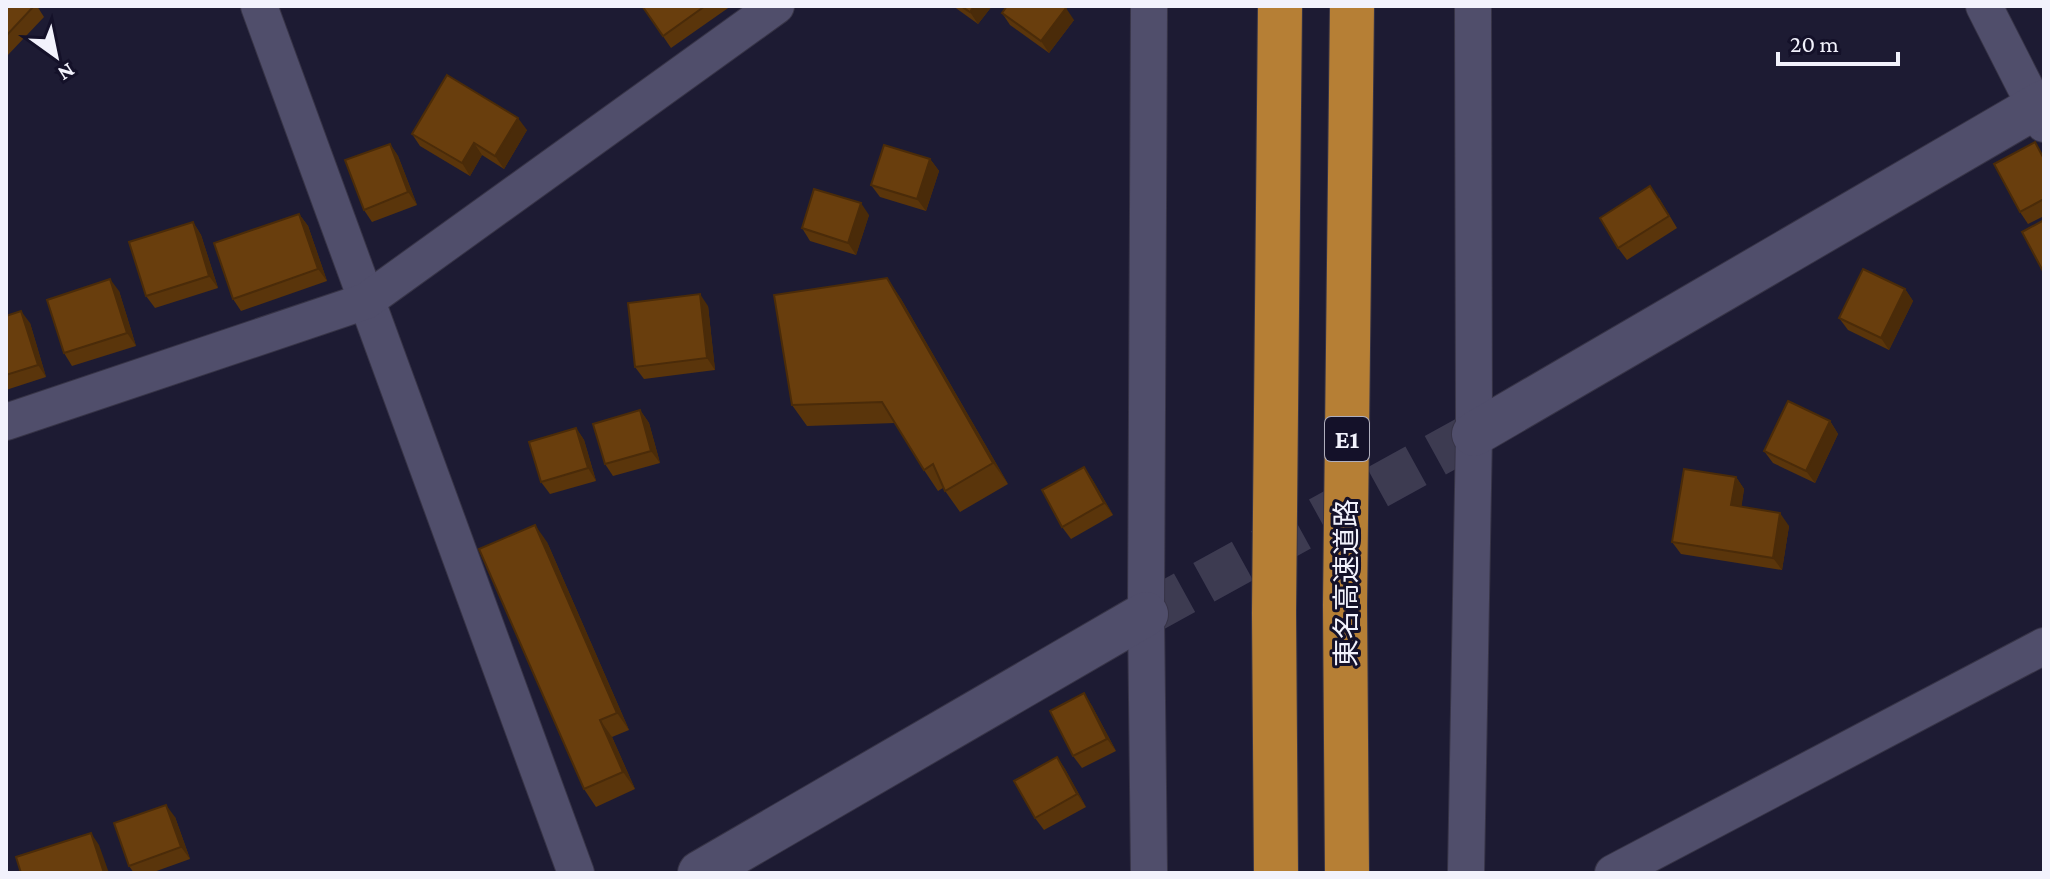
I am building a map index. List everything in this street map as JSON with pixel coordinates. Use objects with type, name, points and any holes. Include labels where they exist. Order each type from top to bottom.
[{"type":"highway","points":[[1276,873],[1274,613],[1280,6]]},
{"type":"highway","name":"東名高速道路","points":[[1347,873],[1345,605],[1352,6]]},
{"type":"street","points":[[259,6],[576,873]]},
{"type":"street","points":[[6,422],[366,301],[776,6]]},
{"type":"street","points":[[1149,6],[1146,614],[1149,873]]},
{"type":"street","points":[[1466,873],[1474,434],[1473,6]]},
{"type":"street","points":[[1474,434],[2041,112],[1984,6]]},
{"type":"street","points":[[700,873],[1146,614]]},
{"type":"street","points":[[1613,873],[2044,646]]},
{"type":"building","points":[[6,6],[34,6],[6,36]]},
{"type":"building","points":[[644,6],[705,6],[663,36]]},
{"type":"building","points":[[1007,6],[1066,8],[1041,41],[1002,13]]},
{"type":"building","points":[[447,75],[518,118],[495,156],[474,143],[462,163],[412,134]]},
{"type":"building","points":[[2035,142],[2044,159],[2044,199],[2020,212],[1994,164]]},
{"type":"building","points":[[390,144],[408,192],[364,210],[345,160]]},
{"type":"building","points":[[884,145],[930,159],[917,199],[871,185]]},
{"type":"building","points":[[1650,186],[1669,216],[1618,248],[1600,218]]},
{"type":"building","points":[[814,189],[861,203],[848,243],[802,228]]},
{"type":"building","points":[[299,214],[318,269],[233,299],[214,243]]},
{"type":"building","points":[[2044,220],[2044,273],[2022,232]]},
{"type":"building","points":[[193,222],[209,276],[146,296],[129,242]]},
{"type":"building","points":[[1863,269],[1905,289],[1881,338],[1839,318]]},
{"type":"building","points":[[887,278],[993,463],[945,491],[933,464],[924,470],[882,402],[792,405],[774,295]]},
{"type":"building","points":[[110,279],[127,333],[64,353],[47,300]]},
{"type":"building","points":[[700,294],[707,358],[635,367],[628,303]]},
{"type":"building","points":[[21,311],[38,365],[6,375],[6,316]]},
{"type":"building","points":[[1788,401],[1830,421],[1806,471],[1764,451]]},
{"type":"building","points":[[640,410],[651,451],[605,464],[593,424]]},
{"type":"building","points":[[576,428],[588,468],[541,482],[529,442]]},
{"type":"building","points":[[1084,467],[1104,503],[1062,527],[1042,490]]},
{"type":"building","points":[[1684,469],[1736,477],[1731,505],[1780,513],[1773,558],[1672,542]]},
{"type":"building","points":[[535,525],[617,713],[600,720],[623,772],[584,789],[479,549]]},
{"type":"building","points":[[1084,693],[1107,739],[1073,756],[1050,711]]},
{"type":"building","points":[[1057,757],[1077,794],[1035,818],[1014,781]]},
{"type":"building","points":[[166,805],[181,847],[129,866],[114,823]]},
{"type":"building","points":[[91,833],[104,873],[21,873],[16,857]]},
{"type":"tunnel","points":[[1146,614],[1474,434]]}]
